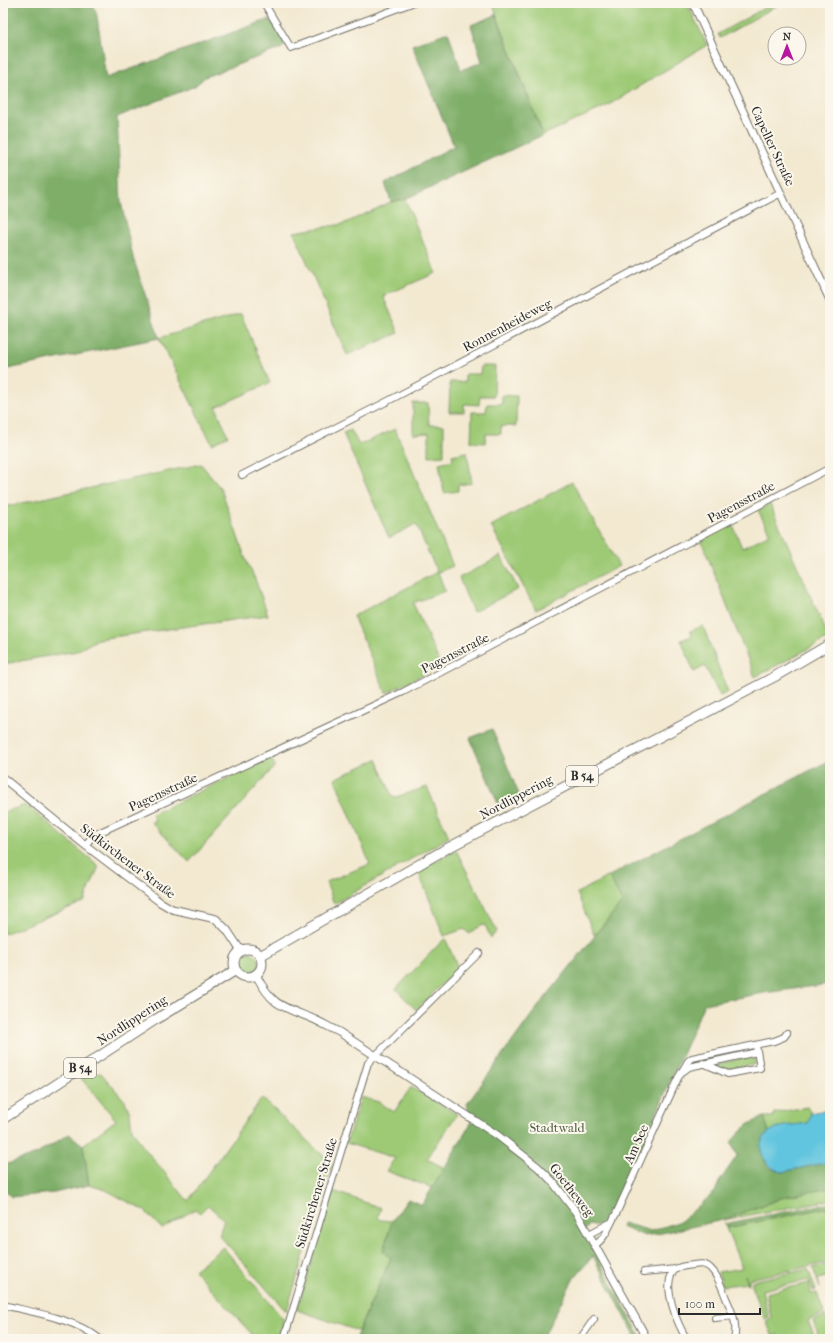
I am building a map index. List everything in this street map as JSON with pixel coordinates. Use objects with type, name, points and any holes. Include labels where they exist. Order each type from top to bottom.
[{"type":"main road","name":"Nordlippering","points":[[260,956],[446,849],[787,670],[830,644]]},
{"type":"main road","points":[[250,949],[260,956],[262,967],[256,975],[248,977],[243,976],[236,970],[234,962],[241,951],[250,949]]},
{"type":"main road","name":"Nordlippering","points":[[3,1119],[158,1018],[236,970]]},
{"type":"street","points":[[264,3],[292,48],[412,3]]},
{"type":"street","name":"Capeller Straße","points":[[693,3],[830,300]]},
{"type":"street","name":"Ronnenheideweg","points":[[242,475],[395,398],[781,193]]},
{"type":"street","name":"Pagensstraße","points":[[85,845],[94,836],[403,692],[830,468]]},
{"type":"street","name":"Südkirchener Straße","points":[[3,778],[85,845],[160,902],[172,909],[216,919],[227,930],[241,951]]},
{"type":"street","name":"Südkirchener Straße","points":[[284,1339],[368,1063],[374,1055],[479,953]]},
{"type":"street","points":[[256,975],[264,989],[278,1004],[333,1029],[374,1055]]},
{"type":"street","name":"Am See","points":[[681,1073],[689,1067],[779,1040],[786,1033]]},
{"type":"street","points":[[703,1063],[728,1074],[760,1068],[756,1048]]},
{"type":"street","name":"Am See","points":[[595,1245],[605,1235],[616,1214],[681,1073],[688,1061],[692,1058],[756,1048]]},
{"type":"street","name":"Goetheweg","points":[[374,1055],[497,1135],[523,1154],[556,1186],[589,1234],[647,1339]]},
{"type":"street","points":[[589,1234],[610,1223]]},
{"type":"street","points":[[644,1272],[705,1264],[710,1268],[733,1316],[736,1329],[734,1339]]},
{"type":"street","points":[[676,1269],[670,1281],[673,1308],[688,1339]]},
{"type":"street","points":[[3,1305],[59,1319],[93,1334],[100,1339]]},
{"type":"street","points":[[715,1318],[733,1316]]},
{"type":"street","points":[[580,1339],[589,1323],[594,1319]]},
{"type":"green space","points":[[3,3],[93,3],[97,16],[106,78],[270,19],[286,44],[282,48],[205,77],[195,86],[117,117],[121,202],[133,257],[159,338],[3,370]]},
{"type":"green space","points":[[492,3],[687,3],[707,45],[607,106],[543,135]]},
{"type":"green space","points":[[773,3],[793,3],[778,5],[720,38],[718,34]]},
{"type":"green space","points":[[496,15],[543,135],[405,199],[391,202],[385,183],[454,146],[412,45],[448,32],[461,70],[482,62],[471,25]]},
{"type":"green space","points":[[405,199],[436,273],[383,296],[399,333],[347,355],[294,232],[343,224],[391,202]]},
{"type":"green space","points":[[241,314],[270,383],[216,407],[228,436],[212,444],[159,338]]},
{"type":"green space","points":[[481,366],[495,366],[494,396],[480,396],[479,405],[464,404],[464,412],[449,412],[450,382],[465,382],[465,374],[480,374]]},
{"type":"green space","points":[[502,395],[517,396],[516,426],[501,426],[501,434],[486,434],[485,443],[471,442],[472,412],[486,412],[487,404],[502,404]]},
{"type":"green space","points":[[413,403],[428,403],[429,425],[444,425],[444,455],[429,456],[429,433],[413,434]]},
{"type":"green space","points":[[395,429],[453,566],[438,572],[445,591],[413,603],[441,666],[386,693],[353,616],[437,572],[416,524],[389,538],[343,433],[351,430],[359,445]]},
{"type":"green space","points":[[467,452],[472,483],[458,485],[458,491],[444,493],[439,463],[453,460],[452,455]]},
{"type":"green space","points":[[201,464],[221,489],[246,560],[255,579],[268,615],[98,639],[77,651],[3,664],[3,507]]},
{"type":"green space","points":[[572,482],[619,566],[536,610],[491,526]]},
{"type":"green space","points":[[770,504],[829,638],[755,677],[701,540],[732,523],[742,548],[770,534],[758,510]]},
{"type":"green space","points":[[501,556],[518,589],[473,612],[459,578]]},
{"type":"green space","points":[[703,626],[728,692],[720,696],[705,666],[694,672],[681,640],[692,636],[690,631]]},
{"type":"green space","points":[[492,729],[521,799],[500,808],[470,738]]},
{"type":"green space","points":[[271,758],[275,766],[189,862],[151,822],[155,821],[152,814]]},
{"type":"green space","points":[[377,759],[393,798],[427,787],[449,837],[334,904],[326,882],[370,864],[335,779]]},
{"type":"green space","name":"Stadtwald","points":[[830,760],[830,984],[764,993],[704,1004],[616,1206],[606,1221],[599,1225],[590,1224],[584,1232],[642,1339],[637,1339],[593,1256],[574,1278],[542,1339],[355,1339],[391,1258],[383,1252],[392,1221],[408,1199],[422,1205],[471,1123],[467,1104],[533,1013],[622,902],[609,876]]},
{"type":"green space","points":[[26,805],[99,866],[84,902],[3,934],[3,812]]},
{"type":"green space","points":[[456,850],[497,931],[491,938],[485,925],[480,926],[469,934],[464,929],[444,936],[418,871]]},
{"type":"green space","points":[[609,876],[623,902],[594,935],[577,893]]},
{"type":"green space","points":[[445,938],[458,968],[416,1010],[396,989]]},
{"type":"green space","points":[[248,952],[252,953],[258,959],[258,967],[252,973],[248,974],[244,973],[238,967],[237,963],[238,959],[244,953]]},
{"type":"green space","points":[[751,1056],[755,1060],[755,1064],[752,1065],[726,1070],[714,1065]]},
{"type":"green space","points":[[101,1073],[125,1101],[130,1113],[132,1129],[141,1144],[188,1201],[262,1098],[332,1164],[287,1310],[285,1310],[219,1235],[224,1220],[208,1205],[200,1213],[195,1209],[162,1229],[145,1211],[106,1190],[89,1185],[83,1145],[116,1120],[80,1077]]},
{"type":"green space","points":[[411,1087],[457,1114],[427,1159],[445,1168],[433,1188],[386,1171],[395,1158],[346,1143],[361,1097],[379,1102],[394,1112]]},
{"type":"green space","points":[[807,1107],[811,1113],[808,1123],[769,1132],[764,1117],[773,1117],[774,1113]]},
{"type":"green space","points":[[764,1117],[769,1132],[766,1135],[764,1148],[766,1163],[775,1170],[782,1172],[828,1162],[830,1167],[830,1188],[787,1196],[723,1220],[662,1233],[645,1236],[621,1227],[623,1223],[651,1231],[681,1221],[715,1192],[719,1182],[737,1156],[731,1142],[747,1125]]},
{"type":"green space","points":[[69,1134],[83,1145],[89,1185],[54,1193],[11,1197],[3,1186],[4,1165],[37,1154]]},
{"type":"green space","points":[[830,1188],[830,1200],[723,1220],[787,1196]]},
{"type":"green space","points":[[333,1191],[381,1208],[378,1217],[381,1220],[392,1221],[383,1251],[391,1258],[358,1331],[297,1310]]},
{"type":"green space","points":[[830,1203],[830,1207],[726,1228],[724,1224]]},
{"type":"green space","points":[[830,1207],[830,1262],[749,1279],[749,1285],[745,1275],[748,1283],[723,1286],[718,1272],[742,1268],[726,1228]]},
{"type":"green space","points":[[223,1247],[284,1320],[278,1339],[256,1339],[194,1270]]},
{"type":"green space","points":[[830,1264],[830,1276],[818,1279],[820,1288],[813,1268]]},
{"type":"green space","points":[[808,1269],[816,1290],[813,1291],[809,1280],[762,1290],[768,1317],[765,1319],[752,1286],[752,1281]]},
{"type":"green space","points":[[809,1283],[811,1294],[817,1293],[824,1313],[808,1321],[814,1335],[818,1334],[813,1321],[825,1315],[827,1322],[830,1321],[830,1333],[816,1339],[774,1339],[779,1337],[778,1334],[773,1337],[766,1321],[771,1318],[766,1293]]},
{"type":"water","points":[[826,1110],[830,1113],[830,1162],[782,1172],[776,1170],[766,1161],[761,1150],[761,1143],[769,1132],[783,1127],[808,1123],[811,1113]]}]
